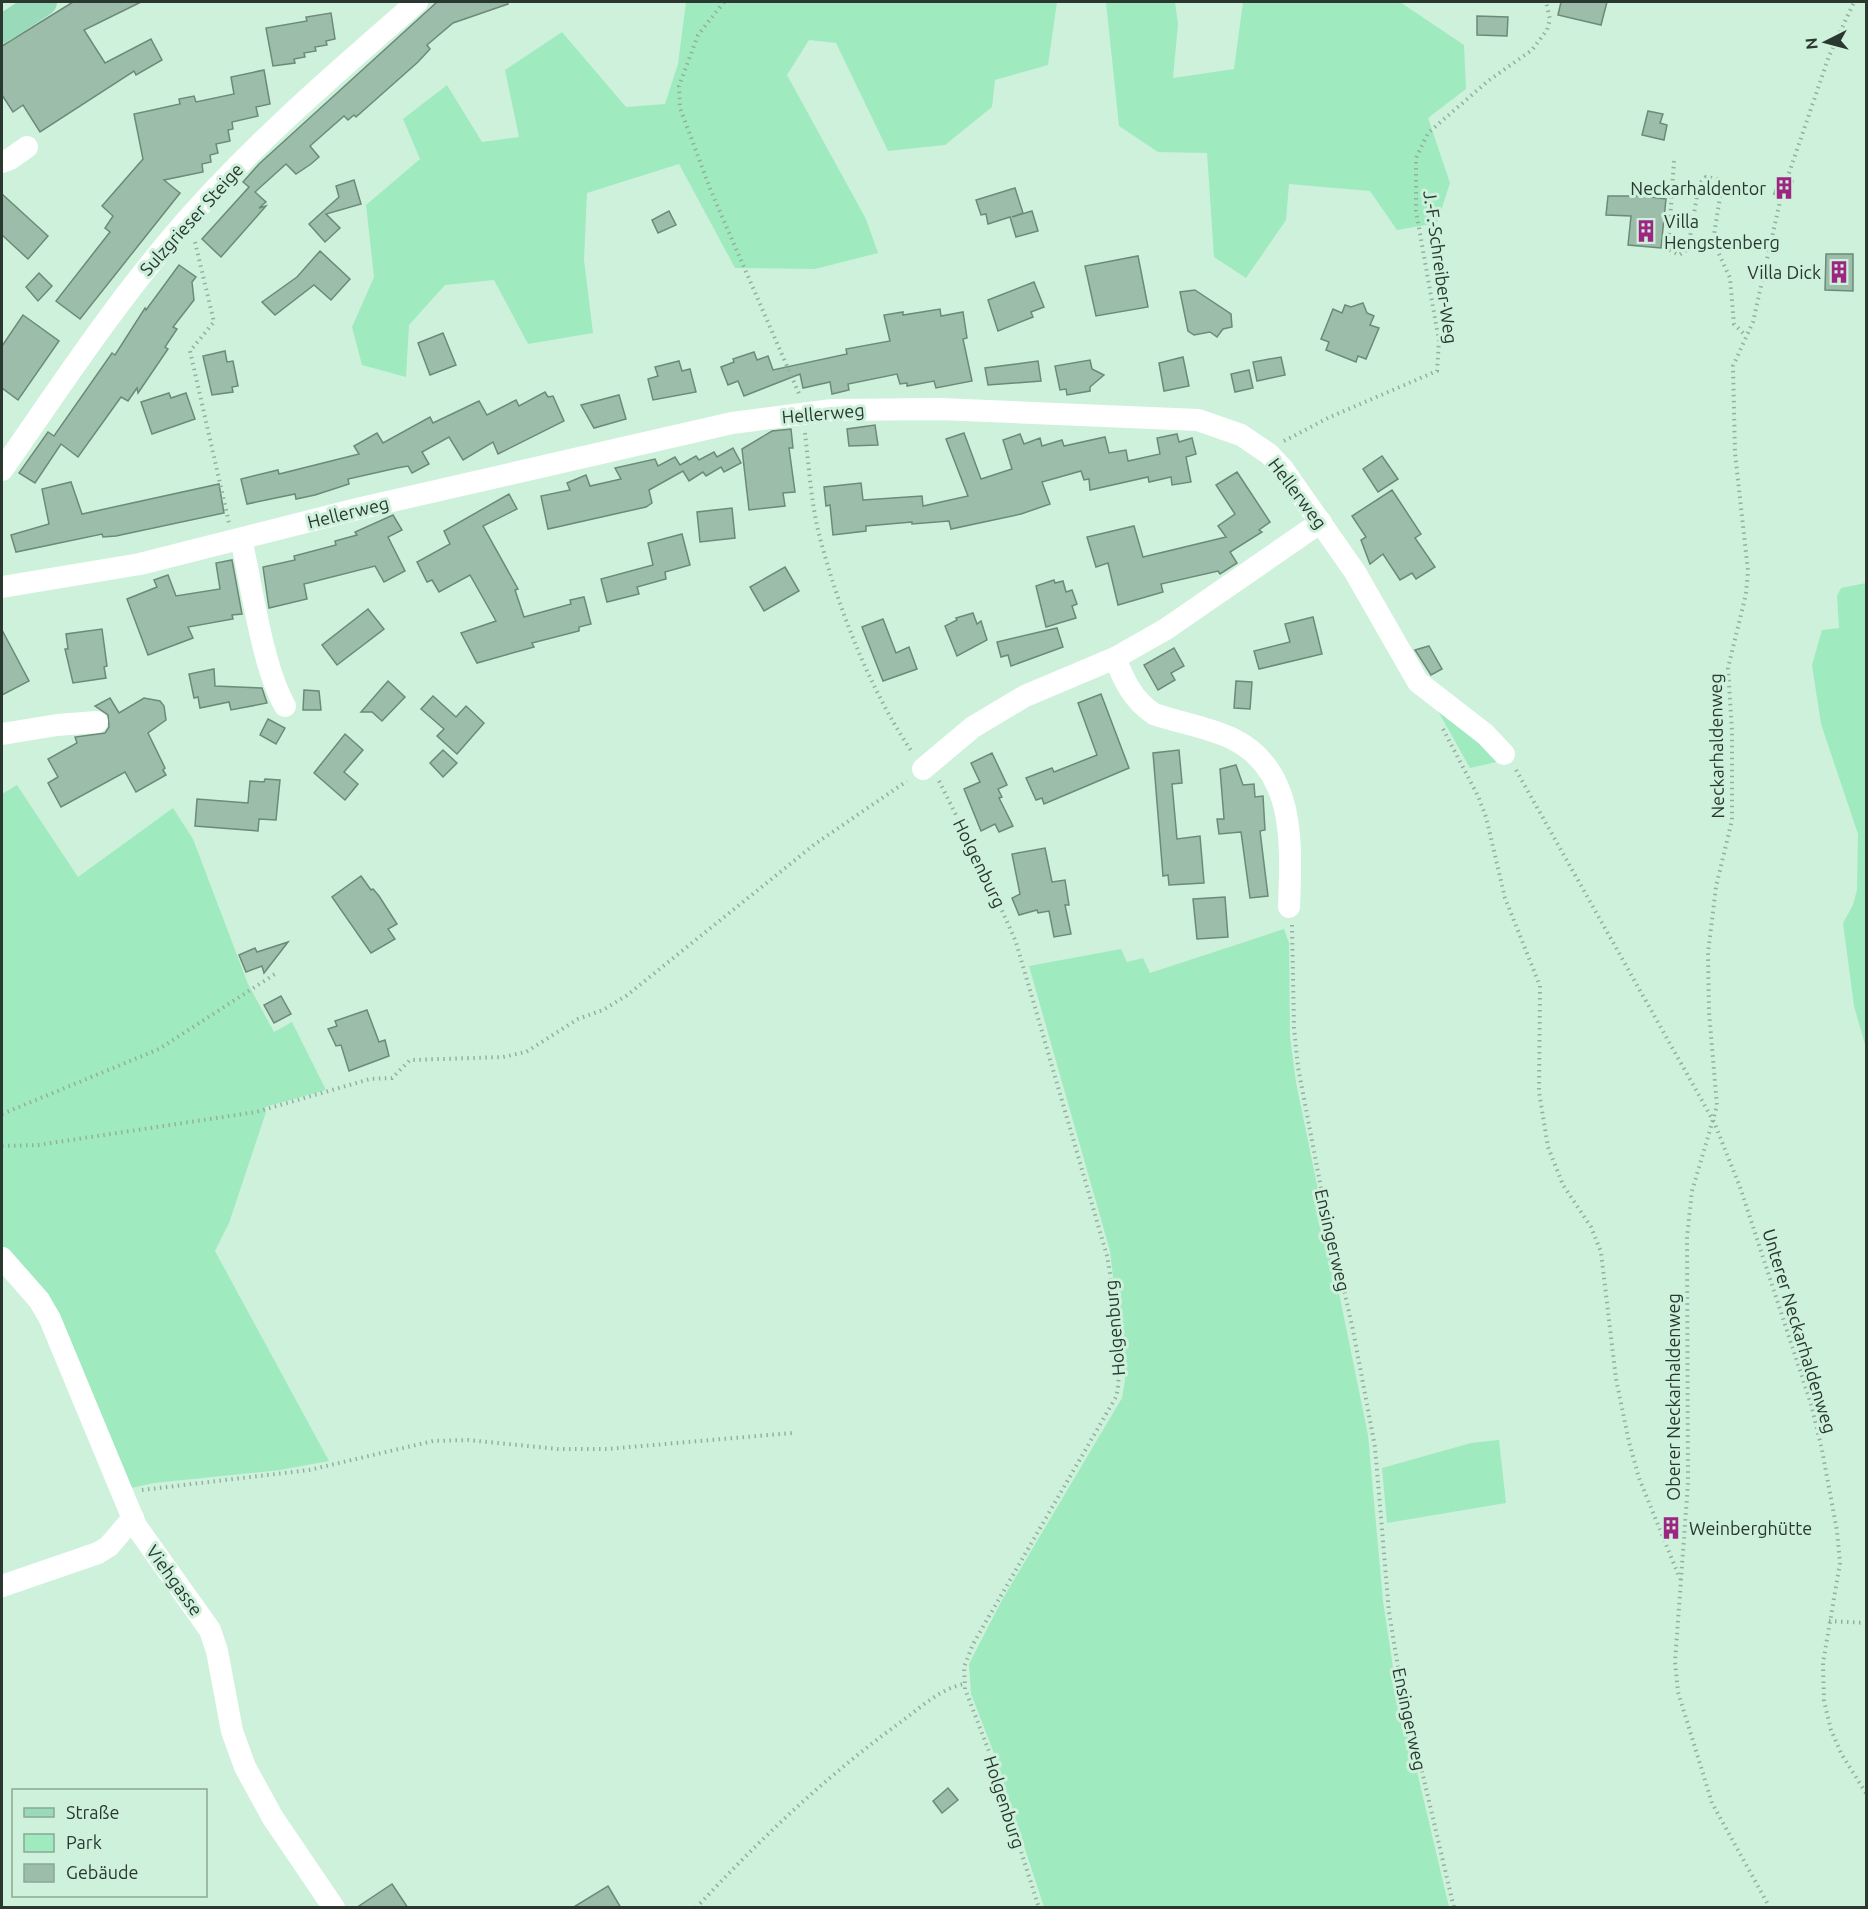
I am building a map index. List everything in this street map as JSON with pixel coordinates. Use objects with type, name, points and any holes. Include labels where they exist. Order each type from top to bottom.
[{"type":"main road","points":[[2,28],[43,2]]},
{"type":"street","name":"Sulzgrieser Steige","points":[[2,470],[108,318],[188,218],[302,102],[417,2]]},
{"type":"street","points":[[2,162],[27,147]]},
{"type":"street","name":"Hellerweg","points":[[2,587],[107,570],[357,509],[732,423],[803,413],[857,409],[939,409],[1184,419],[1227,429],[1269,454],[1293,481],[1375,604],[1418,682],[1485,734],[1504,754]]},
{"type":"street","points":[[926,767],[956,739],[989,717],[1037,691],[1115,658],[1166,629],[1321,522]]},
{"type":"street","points":[[237,540],[268,659],[277,690],[285,706]]},
{"type":"street","points":[[1115,658],[1130,691],[1146,709],[1154,714],[1233,740],[1258,756],[1274,774],[1283,801],[1290,846],[1289,908]]},
{"type":"street","points":[[2,734],[57,725],[97,722]]},
{"type":"street","name":"Viehgasse","points":[[2,1258],[46,1311],[132,1518],[210,1630],[217,1651],[232,1731],[245,1767],[273,1818],[334,1908]]},
{"type":"street","points":[[2,1586],[98,1553],[113,1542],[132,1518]]},
{"type":"path","name":"Holgenburg","points":[[724,2],[698,35],[679,86],[680,108],[711,191],[799,394],[820,538],[846,617],[884,704],[926,767],[1005,914],[1025,970],[1107,1256],[1113,1292],[1119,1388],[1112,1407],[973,1644],[964,1667],[964,1684],[1040,1908]]},
{"type":"path","name":"J.-F.-Schreiber-Weg","points":[[1269,454],[1284,440],[1330,417],[1437,371],[1439,341],[1416,212],[1416,158],[1428,133],[1488,81],[1532,50],[1547,30],[1550,20],[1546,2]]},
{"type":"path","points":[[1787,179],[1829,56],[1854,2]]},
{"type":"path","points":[[1674,161],[1668,249],[1679,255],[1688,249],[1699,184],[1706,177],[1717,179],[1721,191],[1713,241],[1731,284],[1734,324],[1746,336]]},
{"type":"path","name":"Neckarhaldenweg","points":[[1714,1122],[1718,1097],[1709,1012],[1708,953],[1716,887],[1732,820],[1732,740],[1728,668],[1746,594],[1748,571],[1735,453],[1732,384],[1736,356],[1753,322],[1781,197]]},
{"type":"path","points":[[188,218],[214,322],[190,351],[237,540]]},
{"type":"path","points":[[1437,720],[1479,796],[1505,898],[1540,986],[1539,1092],[1548,1147],[1563,1185],[1598,1239],[1604,1265],[1617,1379],[1629,1442],[1647,1499],[1681,1579]]},
{"type":"path","name":"Unterer Neckarhaldenweg","points":[[1504,754],[1550,828],[1714,1122],[1751,1221],[1811,1404],[1820,1440],[1840,1546],[1838,1577],[1822,1677],[1826,1716],[1842,1755],[1866,1793]]},
{"type":"path","points":[[2,1146],[39,1144],[256,1112],[370,1079],[392,1078],[410,1060],[519,1054],[540,1045],[578,1019],[603,1010],[626,996],[815,844],[926,767]]},
{"type":"path","name":"Ensingerweg","points":[[1289,908],[1293,942],[1294,1028],[1299,1074],[1353,1330],[1375,1447],[1389,1612],[1399,1673],[1454,1908]]},
{"type":"path","points":[[2,1114],[159,1049],[275,974]]},
{"type":"path","name":"Oberer Neckarhaldenweg","points":[[1714,1122],[1689,1209],[1686,1271],[1688,1484],[1675,1662],[1680,1702],[1712,1803],[1770,1908]]},
{"type":"path","points":[[123,1496],[168,1485],[309,1470],[433,1441],[468,1440],[558,1449],[607,1449],[792,1433]]},
{"type":"path","points":[[1829,1622],[1866,1623]]},
{"type":"path","points":[[696,1908],[743,1856],[840,1768],[934,1698],[951,1687],[964,1684]]},
{"type":"green space","points":[[686,2],[1057,2],[1048,65],[995,80],[992,107],[945,145],[888,151],[836,43],[809,40],[787,75],[866,219],[878,253],[815,269],[735,268],[679,164],[587,193],[584,260],[593,333],[528,344],[494,280],[445,285],[409,325],[406,377],[362,365],[352,327],[374,277],[366,205],[420,159],[403,119],[447,85],[482,142],[519,137],[505,70],[562,32],[626,107],[665,104],[678,64]]},
{"type":"green space","points":[[1106,2],[1175,2],[1178,24],[1173,78],[1234,69],[1243,2],[1400,2],[1464,45],[1466,89],[1428,118],[1450,183],[1437,223],[1397,230],[1370,191],[1289,184],[1286,220],[1246,278],[1214,257],[1207,153],[1158,152],[1119,126]]},
{"type":"green space","points":[[1866,583],[1866,1048],[1854,1006],[1843,923],[1853,905],[1857,890],[1858,834],[1821,724],[1812,665],[1822,630],[1839,628],[1837,596],[1841,588]]},
{"type":"green space","points":[[1438,711],[1501,761],[1470,768]]},
{"type":"green space","points":[[17,785],[78,877],[173,808],[193,839],[248,984],[274,1032],[292,1022],[326,1090],[265,1107],[266,1112],[229,1223],[215,1251],[329,1461],[280,1470],[154,1483],[131,1488],[65,1339],[2,1251],[2,794]]},
{"type":"green space","points":[[1284,929],[1289,943],[1290,1037],[1296,1082],[1368,1435],[1383,1601],[1394,1674],[1449,1907],[1044,1907],[992,1748],[971,1694],[969,1664],[1002,1600],[1122,1398],[1125,1380],[1110,1251],[1029,966],[1121,949],[1127,962],[1143,958],[1150,973]]},
{"type":"green space","points":[[1499,1440],[1506,1503],[1387,1523],[1382,1468],[1471,1443]]},
{"type":"building","points":[[73,2],[141,2],[84,30],[105,63],[151,39],[162,60],[136,75],[134,71],[40,132],[23,105],[13,112],[2,95],[2,46]]},
{"type":"building","points":[[437,2],[507,2],[508,4],[453,23],[427,45],[430,49],[418,62],[356,117],[354,115],[348,120],[344,116],[310,146],[319,157],[311,164],[296,174],[286,164],[255,192],[266,202],[259,208],[266,206],[221,257],[202,239],[249,187],[243,182],[259,164]]},
{"type":"building","points":[[1561,2],[1607,2],[1601,25],[1558,15]]},
{"type":"building","points":[[331,13],[335,39],[326,41],[327,45],[315,47],[316,51],[304,53],[305,57],[294,59],[295,63],[273,66],[266,28],[307,21],[306,17]]},
{"type":"building","points":[[1477,16],[1508,17],[1507,36],[1477,35]]},
{"type":"building","points":[[264,70],[270,104],[256,107],[258,116],[232,122],[233,129],[228,130],[230,141],[216,144],[218,153],[210,155],[211,162],[202,164],[203,172],[164,180],[180,193],[80,319],[56,301],[110,232],[105,228],[113,216],[102,206],[143,159],[134,114],[180,104],[179,99],[194,96],[196,102],[234,94],[231,77]]},
{"type":"building","points":[[1648,111],[1663,114],[1660,123],[1667,125],[1664,140],[1642,135]]},
{"type":"building","name":"Neckarhaldentor","points":[[1779,177],[1793,181],[1788,199],[1774,194]]},
{"type":"building","points":[[354,180],[361,204],[326,214],[340,228],[325,242],[309,224],[339,197],[336,186]]},
{"type":"building","points":[[1015,188],[1023,213],[1012,217],[1032,211],[1038,231],[1016,237],[1010,217],[988,224],[986,214],[981,215],[976,200]]},
{"type":"building","name":"Villa Hengstenberg","points":[[1645,188],[1651,197],[1666,199],[1661,248],[1628,245],[1631,216],[1606,215],[1608,196],[1637,196]]},
{"type":"building","points":[[2,194],[48,236],[28,259],[2,235]]},
{"type":"building","points":[[669,211],[676,225],[658,233],[652,220]]},
{"type":"building","points":[[320,251],[350,279],[331,300],[314,285],[275,315],[262,302],[297,277]]},
{"type":"building","name":"Villa Dick","points":[[1826,254],[1853,254],[1853,291],[1825,290]]},
{"type":"building","points":[[1138,256],[1148,307],[1096,316],[1085,266]]},
{"type":"building","points":[[179,265],[196,277],[192,282],[194,300],[173,327],[177,329],[165,347],[168,349],[138,393],[137,388],[128,401],[121,397],[78,457],[61,444],[35,483],[19,473],[48,432],[54,436],[112,353],[115,355],[145,308],[146,310]]},
{"type":"building","points":[[39,273],[52,286],[38,301],[26,287]]},
{"type":"building","points":[[1034,282],[1044,307],[1031,312],[1033,317],[998,331],[988,300]]},
{"type":"building","points":[[1195,290],[1231,314],[1232,327],[1223,329],[1217,337],[1210,332],[1194,335],[1188,331],[1180,292]]},
{"type":"building","points":[[1363,303],[1367,313],[1374,316],[1370,325],[1379,328],[1366,359],[1358,356],[1356,362],[1326,350],[1329,342],[1321,339],[1333,309],[1342,313],[1345,305],[1351,307]]},
{"type":"building","points":[[940,309],[941,316],[963,312],[967,338],[963,339],[972,381],[936,388],[934,381],[907,386],[907,383],[900,384],[897,374],[848,384],[849,390],[832,394],[830,382],[803,388],[800,374],[744,396],[738,381],[728,385],[721,367],[734,362],[733,359],[754,352],[757,360],[768,356],[773,370],[847,354],[846,349],[890,341],[884,315],[903,312],[903,315]]},
{"type":"building","points":[[23,315],[59,341],[18,400],[2,388],[2,346]]},
{"type":"building","points":[[443,333],[456,365],[430,375],[418,343]]},
{"type":"building","points":[[225,351],[227,362],[233,361],[238,386],[232,387],[233,392],[212,395],[203,356]]},
{"type":"building","points":[[1183,357],[1189,386],[1164,391],[1159,363]]},
{"type":"building","points":[[1281,357],[1285,375],[1257,381],[1253,362]]},
{"type":"building","points":[[1090,360],[1092,369],[1104,375],[1090,387],[1090,391],[1067,395],[1066,389],[1060,390],[1055,366]]},
{"type":"building","points":[[679,361],[682,371],[690,369],[696,392],[653,400],[648,379],[658,376],[655,367]]},
{"type":"building","points":[[1038,361],[1041,381],[988,385],[985,368]]},
{"type":"building","points":[[1249,370],[1253,388],[1235,392],[1231,374]]},
{"type":"building","points":[[545,392],[548,397],[553,396],[564,421],[498,454],[493,442],[463,460],[449,437],[422,452],[429,464],[412,473],[408,466],[397,468],[348,479],[349,484],[315,495],[296,499],[295,494],[247,504],[241,479],[278,470],[279,474],[359,454],[354,446],[377,433],[383,443],[430,417],[433,423],[479,401],[487,415],[516,400],[519,406]]},
{"type":"building","points":[[169,393],[171,398],[186,393],[195,419],[152,434],[141,402]]},
{"type":"building","points":[[619,395],[626,419],[594,428],[581,405]]},
{"type":"building","points":[[875,425],[878,445],[849,446],[847,429]]},
{"type":"building","points":[[791,429],[793,448],[789,448],[795,492],[783,493],[785,506],[749,510],[742,449],[772,431]]},
{"type":"building","points":[[964,433],[981,479],[1012,469],[1003,440],[1020,434],[1024,444],[1040,438],[1042,446],[1062,440],[1064,446],[1105,437],[1109,453],[1126,450],[1128,461],[1160,454],[1157,438],[1177,434],[1179,442],[1192,438],[1196,454],[1186,457],[1191,482],[1172,485],[1171,477],[1149,482],[1148,477],[1090,490],[1089,479],[1084,480],[1081,471],[1042,482],[1050,504],[1021,514],[951,529],[949,521],[912,524],[912,522],[866,526],[866,531],[833,535],[830,505],[826,506],[824,487],[861,483],[863,500],[922,496],[923,506],[968,496],[946,439]]},
{"type":"building","points":[[733,448],[741,463],[724,472],[721,467],[706,476],[703,472],[689,481],[683,471],[649,490],[652,503],[646,507],[548,529],[541,496],[570,490],[567,483],[586,475],[590,486],[621,479],[615,468],[655,459],[658,466],[675,457],[680,465],[696,456],[699,460],[714,452],[717,457]]},
{"type":"building","points":[[1382,456],[1398,479],[1378,492],[1363,469]]},
{"type":"building","points":[[1237,472],[1270,522],[1259,530],[1262,532],[1230,552],[1237,563],[1220,574],[1218,571],[1161,584],[1163,592],[1118,605],[1108,563],[1096,567],[1087,537],[1134,526],[1143,557],[1226,537],[1218,526],[1235,514],[1216,485]]},
{"type":"building","points":[[71,482],[82,514],[219,484],[224,513],[116,536],[103,537],[102,534],[16,552],[11,535],[49,524],[42,489]]},
{"type":"building","points":[[1392,490],[1421,534],[1415,538],[1435,567],[1416,579],[1412,573],[1400,580],[1383,554],[1370,564],[1361,540],[1366,537],[1352,516]]},
{"type":"building","points":[[509,494],[517,509],[483,526],[518,589],[515,590],[524,617],[571,604],[570,600],[584,597],[591,624],[579,627],[579,631],[532,643],[534,647],[477,663],[461,633],[496,621],[470,575],[439,592],[432,580],[427,582],[417,562],[450,544],[444,531]]},
{"type":"building","points":[[732,508],[735,538],[700,542],[697,512]]},
{"type":"building","points":[[393,515],[402,530],[388,537],[405,571],[384,582],[375,566],[304,584],[307,599],[269,608],[263,567],[295,560],[294,556],[336,545],[335,541],[357,535],[355,532]]},
{"type":"building","points":[[682,534],[690,565],[665,572],[666,579],[637,587],[639,594],[607,602],[601,579],[653,565],[648,543]]},
{"type":"building","points":[[232,560],[242,614],[232,615],[233,619],[188,627],[193,638],[148,655],[127,599],[157,587],[154,580],[168,575],[176,596],[220,589],[216,563]]},
{"type":"building","points":[[785,567],[799,591],[764,611],[750,587]]},
{"type":"building","points":[[1054,580],[1055,583],[1063,581],[1066,592],[1072,590],[1077,604],[1072,606],[1076,618],[1046,627],[1036,586]]},
{"type":"building","points":[[368,609],[384,629],[337,665],[322,645]]},
{"type":"building","points":[[973,613],[977,624],[981,621],[987,640],[957,656],[945,626],[957,620],[956,618]]},
{"type":"building","points":[[1313,617],[1322,654],[1259,669],[1254,651],[1290,642],[1285,624]]},
{"type":"building","points":[[883,619],[896,653],[909,647],[917,669],[883,681],[862,627]]},
{"type":"building","points":[[1057,628],[1063,647],[1011,666],[1008,655],[1001,657],[997,642]]},
{"type":"building","points":[[102,629],[107,666],[104,667],[106,678],[73,683],[65,649],[68,649],[66,634]]},
{"type":"building","points":[[2,630],[29,681],[2,695]]},
{"type":"building","points":[[1429,646],[1442,669],[1431,675],[1415,650]]},
{"type":"building","points":[[1174,648],[1184,666],[1171,673],[1175,680],[1158,690],[1144,665]]},
{"type":"building","points":[[214,669],[215,686],[262,688],[267,703],[231,710],[229,702],[200,708],[198,697],[194,698],[189,674]]},
{"type":"building","points":[[388,681],[405,697],[382,721],[372,712],[361,712]]},
{"type":"building","points":[[1236,681],[1252,682],[1250,709],[1234,708]]},
{"type":"building","points":[[304,690],[319,691],[321,710],[303,710]]},
{"type":"building","points":[[1101,694],[1129,768],[1044,804],[1042,798],[1036,800],[1026,778],[1052,768],[1054,772],[1097,755],[1078,703]]},
{"type":"building","points":[[433,696],[456,717],[466,706],[484,723],[457,754],[437,736],[444,729],[421,709]]},
{"type":"building","points":[[110,698],[119,713],[144,698],[160,701],[164,706],[166,720],[148,733],[165,768],[163,770],[166,775],[136,792],[125,772],[61,807],[48,783],[58,777],[48,759],[77,743],[75,737],[105,733],[109,727],[108,715],[95,706]]},
{"type":"building","points":[[268,719],[285,728],[276,744],[260,735]]},
{"type":"building","points":[[345,734],[363,750],[344,772],[358,784],[345,800],[314,773]]},
{"type":"building","points":[[443,750],[457,763],[443,777],[430,763]]},
{"type":"building","points":[[1179,750],[1182,783],[1172,784],[1177,839],[1200,836],[1204,883],[1169,885],[1168,875],[1163,876],[1153,753]]},
{"type":"building","points":[[992,753],[1007,785],[998,789],[1002,797],[999,798],[1013,826],[999,832],[995,824],[981,831],[964,789],[980,782],[971,763]]},
{"type":"building","points":[[1236,765],[1243,785],[1254,784],[1255,797],[1263,796],[1265,830],[1260,831],[1268,896],[1250,898],[1241,832],[1219,834],[1217,819],[1224,819],[1220,769]]},
{"type":"building","points":[[265,779],[280,780],[276,820],[259,819],[258,831],[195,826],[197,799],[248,803],[250,781],[264,782]]},
{"type":"building","points":[[1045,848],[1052,882],[1065,880],[1069,905],[1065,905],[1071,934],[1054,937],[1049,911],[1038,913],[1037,910],[1019,915],[1012,898],[1020,894],[1012,854]]},
{"type":"building","points":[[361,876],[371,890],[373,889],[379,896],[397,924],[388,929],[395,939],[371,953],[332,897]]},
{"type":"building","points":[[1225,897],[1228,937],[1197,939],[1193,899]]},
{"type":"building","points":[[288,942],[264,973],[262,966],[246,972],[239,955],[255,948],[257,952]]},
{"type":"building","points":[[281,996],[291,1014],[274,1023],[264,1005]]},
{"type":"building","points":[[367,1010],[379,1042],[385,1040],[389,1056],[349,1071],[341,1045],[336,1046],[328,1029],[337,1026],[335,1021]]},
{"type":"building","points":[[948,1788],[958,1800],[942,1813],[933,1801]]},
{"type":"building","points":[[392,1884],[408,1908],[356,1908]]},
{"type":"building","points":[[608,1886],[621,1908],[572,1908]]},
{"type":"place","name":"Neckarhaldentor","points":[[1784,188]]},
{"type":"place","name":"Villa Hengstenberg","points":[[1646,231]]},
{"type":"place","name":"Villa Dick","points":[[1839,272]]},
{"type":"place","name":"Weinberghütte","points":[[1671,1528]]}]
